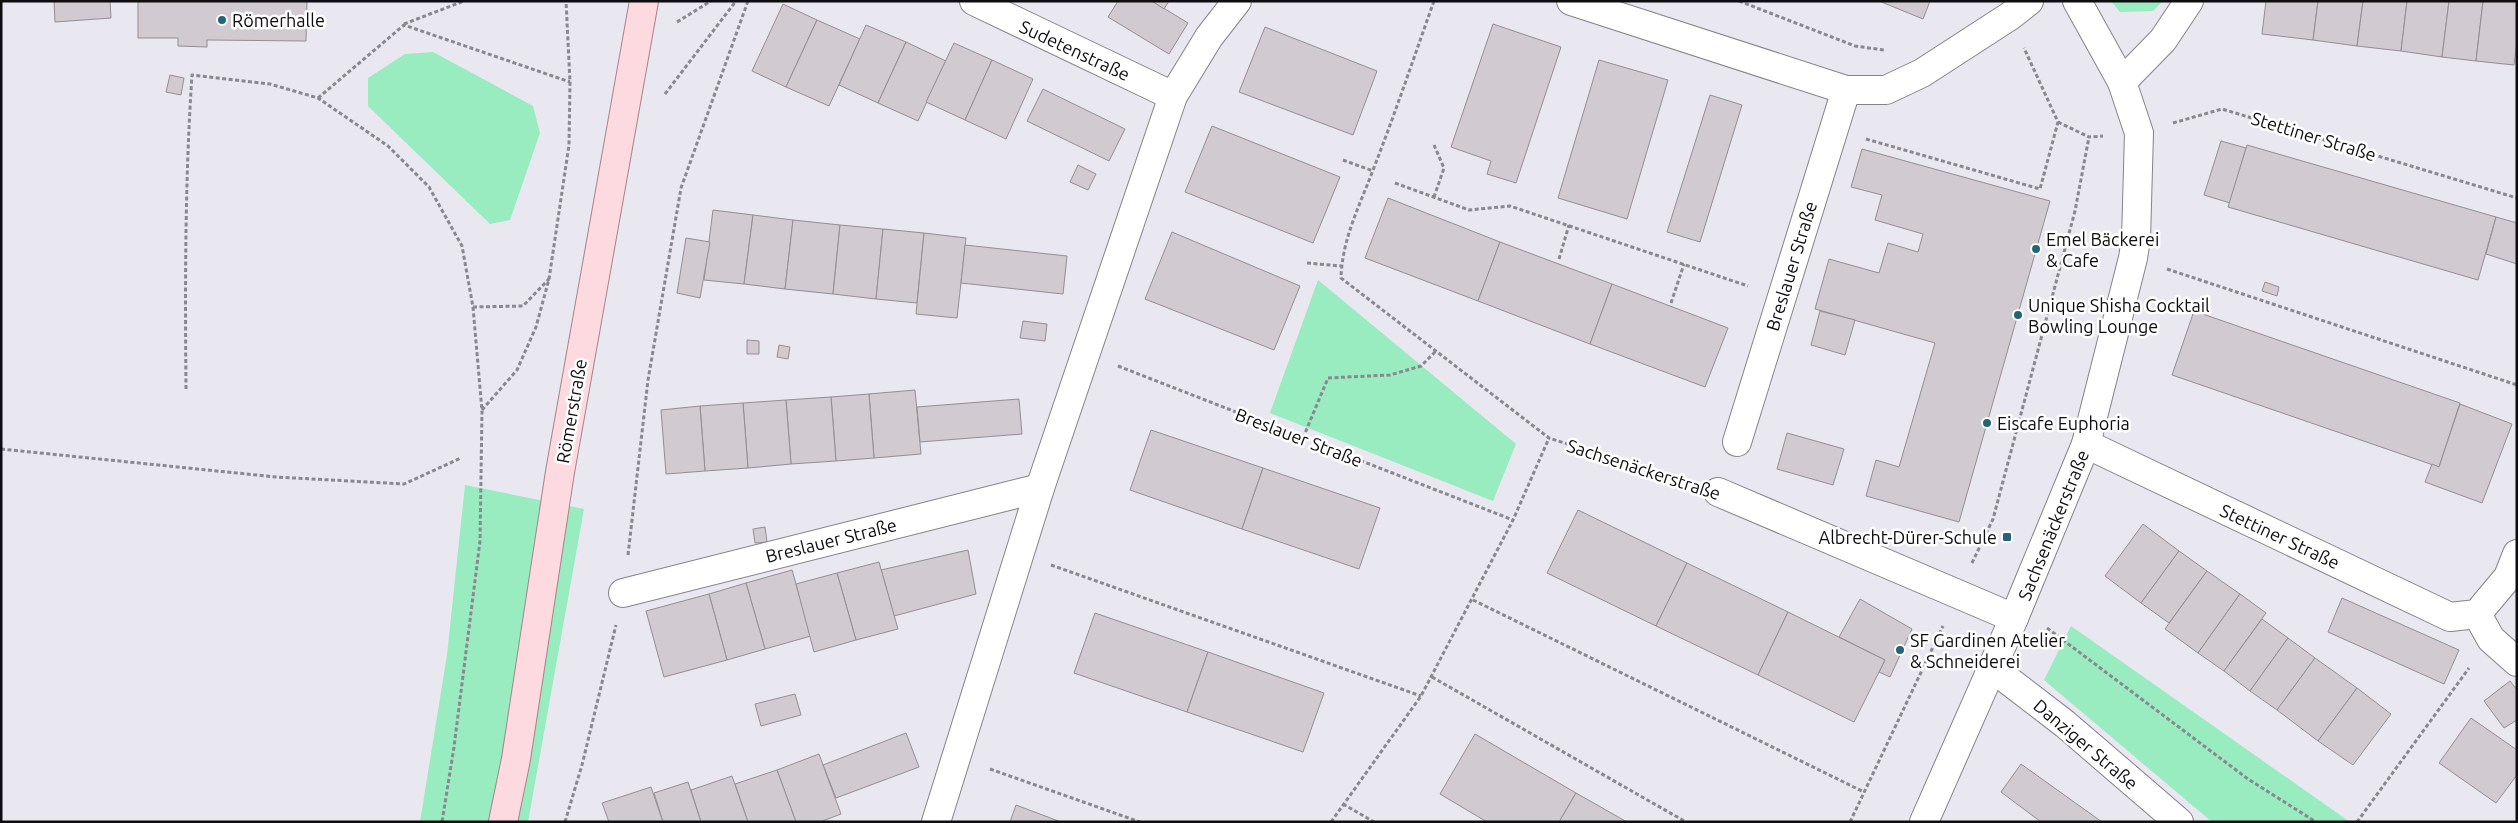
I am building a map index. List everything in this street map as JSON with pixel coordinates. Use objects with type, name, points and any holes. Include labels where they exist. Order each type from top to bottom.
[{"type":"main road","name":"Römerstraße","points":[[503,822],[516,759],[560,472],[642,14]]},
{"type":"street","points":[[936,822],[1040,488],[1173,96],[1209,37],[1237,1]]},
{"type":"street","points":[[1571,1],[1846,90],[1886,90],[1922,73],[2020,9]]},
{"type":"street","name":"Sachsenäckerstraße","points":[[1924,822],[2016,612],[2086,444],[2133,258],[2136,239],[2139,133],[2122,82],[2077,1]]},
{"type":"street","points":[[2122,82],[2163,40],[2189,1]]},
{"type":"street","name":"Sudetenstraße","points":[[976,2],[1173,96]]},
{"type":"street","name":"Breslauer Straße","points":[[1737,442],[1846,90]]},
{"type":"street","name":"Stettiner Straße","points":[[2086,444],[2450,617],[2477,614]]},
{"type":"street","name":"Breslauer Straße","points":[[623,593],[1040,488]]},
{"type":"street","name":"Sachsenäckerstraße","points":[[1718,492],[1958,594],[2016,612]]},
{"type":"street","points":[[2517,554],[2508,577],[2477,614],[2490,639],[2517,662]]},
{"type":"street","name":"Danziger Straße","points":[[1992,668],[2065,724],[2179,822]]},
{"type":"path","points":[[318,98],[404,24],[464,1]]},
{"type":"path","points":[[482,411],[517,370],[536,327],[549,278],[569,145],[570,82],[566,1]]},
{"type":"path","points":[[642,14],[664,30],[712,1]]},
{"type":"path","points":[[661,98],[736,1]]},
{"type":"path","points":[[565,822],[582,765],[623,593],[648,380],[682,188],[748,1]]},
{"type":"path","points":[[1307,263],[1341,266],[1354,214],[1373,171],[1434,1]]},
{"type":"path","points":[[1739,1],[1855,46],[1893,52]]},
{"type":"path","points":[[1833,130],[2040,189],[2058,122],[2020,9]]},
{"type":"path","points":[[404,24],[570,82]]},
{"type":"path","points":[[186,389],[186,182],[192,75],[270,84],[318,98],[388,146],[429,187],[462,246],[473,307],[482,411],[480,541],[454,748],[442,822]]},
{"type":"path","name":"Stettiner Straße","points":[[2089,137],[2139,133],[2222,109],[2517,198]]},
{"type":"path","points":[[1850,822],[1993,519],[2075,211],[2089,137],[2058,122]]},
{"type":"path","points":[[1434,146],[1444,168],[1434,197]]},
{"type":"path","points":[[1343,160],[1373,171]]},
{"type":"path","points":[[1395,182],[1469,210],[1510,206],[1782,297]]},
{"type":"path","points":[[1558,260],[1569,225]]},
{"type":"path","points":[[2133,258],[2517,385]]},
{"type":"path","points":[[1671,303],[1684,264]]},
{"type":"path","name":"Sachsenäckerstraße","points":[[1341,266],[1341,278],[1549,438],[1718,492]]},
{"type":"path","points":[[473,307],[523,306],[549,278]]},
{"type":"path","points":[[1303,438],[1328,378],[1390,375],[1421,366],[1436,351]]},
{"type":"path","name":"Breslauer Straße","points":[[1084,355],[1513,520]]},
{"type":"path","points":[[1331,822],[1421,696],[1432,677],[1513,520],[1549,438]]},
{"type":"path","points":[[1,449],[276,477],[404,484],[462,458]]},
{"type":"path","points":[[1020,554],[1421,696]]},
{"type":"path","points":[[1473,600],[1864,792]]},
{"type":"path","points":[[2016,612],[2233,768],[2316,822]]},
{"type":"path","points":[[2357,822],[2490,639]]},
{"type":"path","points":[[1432,677],[1686,822]]},
{"type":"path","points":[[956,757],[1140,822]]},
{"type":"path","points":[[1344,804],[1374,822]]},
{"type":"green space","points":[[2111,1],[2163,1],[2153,11],[2120,12]]},
{"type":"green space","points":[[433,52],[533,106],[540,133],[510,220],[490,224],[368,106],[368,78],[405,54]]},
{"type":"green space","points":[[1318,280],[1516,444],[1493,501],[1270,413]]},
{"type":"green space","points":[[465,485],[584,509],[528,822],[420,822],[447,655]]},
{"type":"green space","points":[[2071,626],[2350,822],[2212,822],[2044,680]]},
{"type":"building","points":[[54,1],[110,1],[111,18],[55,22]]},
{"type":"building","name":"Römerhalle","points":[[138,1],[307,1],[306,41],[207,40],[207,47],[178,46],[178,38],[138,38]]},
{"type":"building","points":[[1118,1],[1152,1],[1188,23],[1169,54],[1108,17]]},
{"type":"building","points":[[1152,1],[1169,1],[1164,9]]},
{"type":"building","points":[[1879,1],[1930,1],[1923,19]]},
{"type":"building","points":[[2266,1],[2318,1],[2313,40],[2262,34]]},
{"type":"building","points":[[2318,1],[2363,1],[2357,46],[2313,40]]},
{"type":"building","points":[[2363,1],[2407,1],[2401,51],[2357,46]]},
{"type":"building","points":[[2407,1],[2449,1],[2442,57],[2401,51]]},
{"type":"building","points":[[2449,1],[2483,1],[2476,61],[2442,57]]},
{"type":"building","points":[[2483,1],[2517,1],[2517,42],[2514,65],[2476,61]]},
{"type":"building","points":[[783,4],[817,20],[786,87],[752,71]]},
{"type":"building","points":[[817,20],[860,39],[829,106],[786,87]]},
{"type":"building","points":[[1493,24],[1561,47],[1516,183],[1487,174],[1491,161],[1451,147]]},
{"type":"building","points":[[866,25],[906,42],[878,103],[839,85]]},
{"type":"building","points":[[1265,27],[1377,71],[1353,135],[1239,92]]},
{"type":"building","points":[[906,42],[946,61],[918,121],[878,103]]},
{"type":"building","points":[[954,43],[992,60],[965,120],[926,102]]},
{"type":"building","points":[[992,60],[1033,79],[1006,139],[965,120]]},
{"type":"building","points":[[1599,60],[1668,80],[1627,219],[1558,198]]},
{"type":"building","points":[[170,75],[184,78],[181,95],[166,92]]},
{"type":"building","points":[[1043,89],[1125,129],[1109,161],[1027,121]]},
{"type":"building","points":[[1710,95],[1742,105],[1700,242],[1667,232]]},
{"type":"building","points":[[1212,126],[1340,177],[1313,243],[1185,192]]},
{"type":"building","points":[[2221,141],[2246,148],[2230,203],[2204,195]]},
{"type":"building","points":[[2247,145],[2496,217],[2478,280],[2228,207]]},
{"type":"building","points":[[1862,149],[2050,201],[1959,522],[1866,496],[1876,460],[1899,467],[1935,343],[1815,309],[1829,259],[1879,273],[1888,243],[1918,252],[1923,234],[1875,220],[1882,195],[1851,187]]},
{"type":"building","points":[[1078,165],[1096,174],[1088,190],[1070,182]]},
{"type":"building","points":[[1388,198],[1500,242],[1478,301],[1365,258]]},
{"type":"building","points":[[713,210],[753,215],[744,284],[704,280]]},
{"type":"building","points":[[753,215],[793,220],[785,289],[744,284]]},
{"type":"building","points":[[2496,217],[2517,223],[2517,264],[2486,254]]},
{"type":"building","points":[[793,220],[840,225],[833,294],[785,289]]},
{"type":"building","points":[[840,225],[883,229],[876,299],[833,294]]},
{"type":"building","points":[[883,229],[924,233],[917,303],[876,299]]},
{"type":"building","points":[[1172,232],[1300,286],[1274,350],[1145,299]]},
{"type":"building","points":[[924,233],[966,238],[957,318],[916,314]]},
{"type":"building","points":[[686,238],[710,242],[700,298],[677,293]]},
{"type":"building","points":[[1500,242],[1612,284],[1590,344],[1478,301]]},
{"type":"building","points":[[965,245],[1067,256],[1063,294],[961,283]]},
{"type":"building","points":[[2265,282],[2279,287],[2277,296],[2262,291]]},
{"type":"building","points":[[1612,284],[1728,328],[1705,387],[1590,344]]},
{"type":"building","points":[[1820,311],[1855,320],[1845,355],[1811,345]]},
{"type":"building","points":[[2194,311],[2460,403],[2439,467],[2172,375]]},
{"type":"building","points":[[1023,321],[1047,324],[1045,341],[1020,338]]},
{"type":"building","points":[[747,340],[759,341],[759,354],[747,354]]},
{"type":"building","points":[[779,345],[790,347],[788,359],[777,357]]},
{"type":"building","points":[[915,390],[921,454],[874,458],[869,394]]},
{"type":"building","points":[[869,394],[874,458],[836,461],[831,397]]},
{"type":"building","points":[[831,397],[836,461],[791,464],[786,400]]},
{"type":"building","points":[[1019,399],[1022,434],[920,442],[917,407]]},
{"type":"building","points":[[786,400],[791,464],[748,468],[743,403]]},
{"type":"building","points":[[743,403],[748,468],[705,471],[700,406]]},
{"type":"building","points":[[2460,404],[2512,424],[2482,503],[2425,482],[2432,464],[2439,467]]},
{"type":"building","points":[[700,406],[705,471],[666,474],[661,410]]},
{"type":"building","points":[[1151,430],[1263,468],[1242,529],[1130,490]]},
{"type":"building","points":[[1787,433],[1844,449],[1833,485],[1777,469]]},
{"type":"building","points":[[1263,468],[1380,508],[1359,569],[1242,529]]},
{"type":"building","points":[[1578,510],[1687,563],[1656,626],[1547,573]]},
{"type":"building","points":[[2143,524],[2179,551],[2141,603],[2105,576]]},
{"type":"building","points":[[765,527],[767,542],[755,543],[753,529]]},
{"type":"building","points":[[968,550],[976,594],[894,616],[881,570]]},
{"type":"building","points":[[2179,551],[2207,571],[2169,623],[2141,603]]},
{"type":"building","points":[[879,562],[898,629],[856,640],[837,573]]},
{"type":"building","points":[[1687,563],[1788,612],[1758,675],[1656,626]]},
{"type":"building","points":[[792,570],[811,636],[765,649],[746,583]]},
{"type":"building","points":[[2207,571],[2240,594],[2198,653],[2165,629]]},
{"type":"building","points":[[837,573],[856,640],[814,652],[796,584]]},
{"type":"building","points":[[746,583],[765,649],[727,660],[709,594]]},
{"type":"building","points":[[709,594],[727,660],[664,677],[646,611]]},
{"type":"building","points":[[2240,594],[2266,613],[2224,671],[2198,653]]},
{"type":"building","points":[[2342,598],[2459,650],[2444,684],[2328,632]]},
{"type":"building","points":[[1860,599],[1912,629],[1890,677],[1879,672],[1885,660],[1839,637]]},
{"type":"building","points":[[1788,612],[1885,660],[1854,722],[1758,675]]},
{"type":"building","points":[[1095,613],[1208,652],[1187,712],[1074,673]]},
{"type":"building","points":[[2262,619],[2288,638],[2250,691],[2224,671]]},
{"type":"building","points":[[2288,638],[2315,658],[2277,710],[2250,691]]},
{"type":"building","points":[[1208,652],[1324,693],[1303,752],[1187,712]]},
{"type":"building","points":[[2315,658],[2357,688],[2318,741],[2277,710]]},
{"type":"building","points":[[2510,681],[2517,690],[2517,720],[2504,728],[2484,701]]},
{"type":"building","points":[[2357,688],[2391,714],[2353,765],[2318,741]]},
{"type":"building","points":[[795,694],[801,715],[761,726],[755,704]]},
{"type":"building","points":[[2471,718],[2517,750],[2517,775],[2496,803],[2439,763]]},
{"type":"building","points":[[906,733],[919,767],[836,798],[823,765]]},
{"type":"building","points":[[1475,734],[1576,793],[1559,822],[1487,822],[1440,794]]},
{"type":"building","points":[[819,754],[841,814],[820,822],[796,822],[777,770]]},
{"type":"building","points":[[2021,764],[2102,822],[2041,822],[2001,792]]},
{"type":"building","points":[[777,770],[796,822],[748,822],[735,784]]},
{"type":"building","points":[[732,776],[748,822],[701,822],[691,790]]},
{"type":"building","points":[[688,782],[701,822],[663,822],[654,793]]},
{"type":"building","points":[[651,787],[663,822],[609,822],[602,803]]},
{"type":"building","points":[[1576,793],[1627,822],[1559,822]]},
{"type":"building","points":[[1016,805],[1061,822],[1010,822]]},
{"type":"place","name":"Römerhalle","points":[[222,20]]},
{"type":"place","name":"Emel Bäckerei & Cafe","points":[[2036,249]]},
{"type":"place","name":"Unique Shisha Cocktail Bowling Lounge","points":[[2018,315]]},
{"type":"place","name":"Eiscafe Euphoria","points":[[1987,423]]},
{"type":"place","name":"Albrecht-Dürer-Schule","points":[[2007,537]]},
{"type":"place","name":"SF Gardinen Atelier & Schneiderei","points":[[1900,650]]}]
